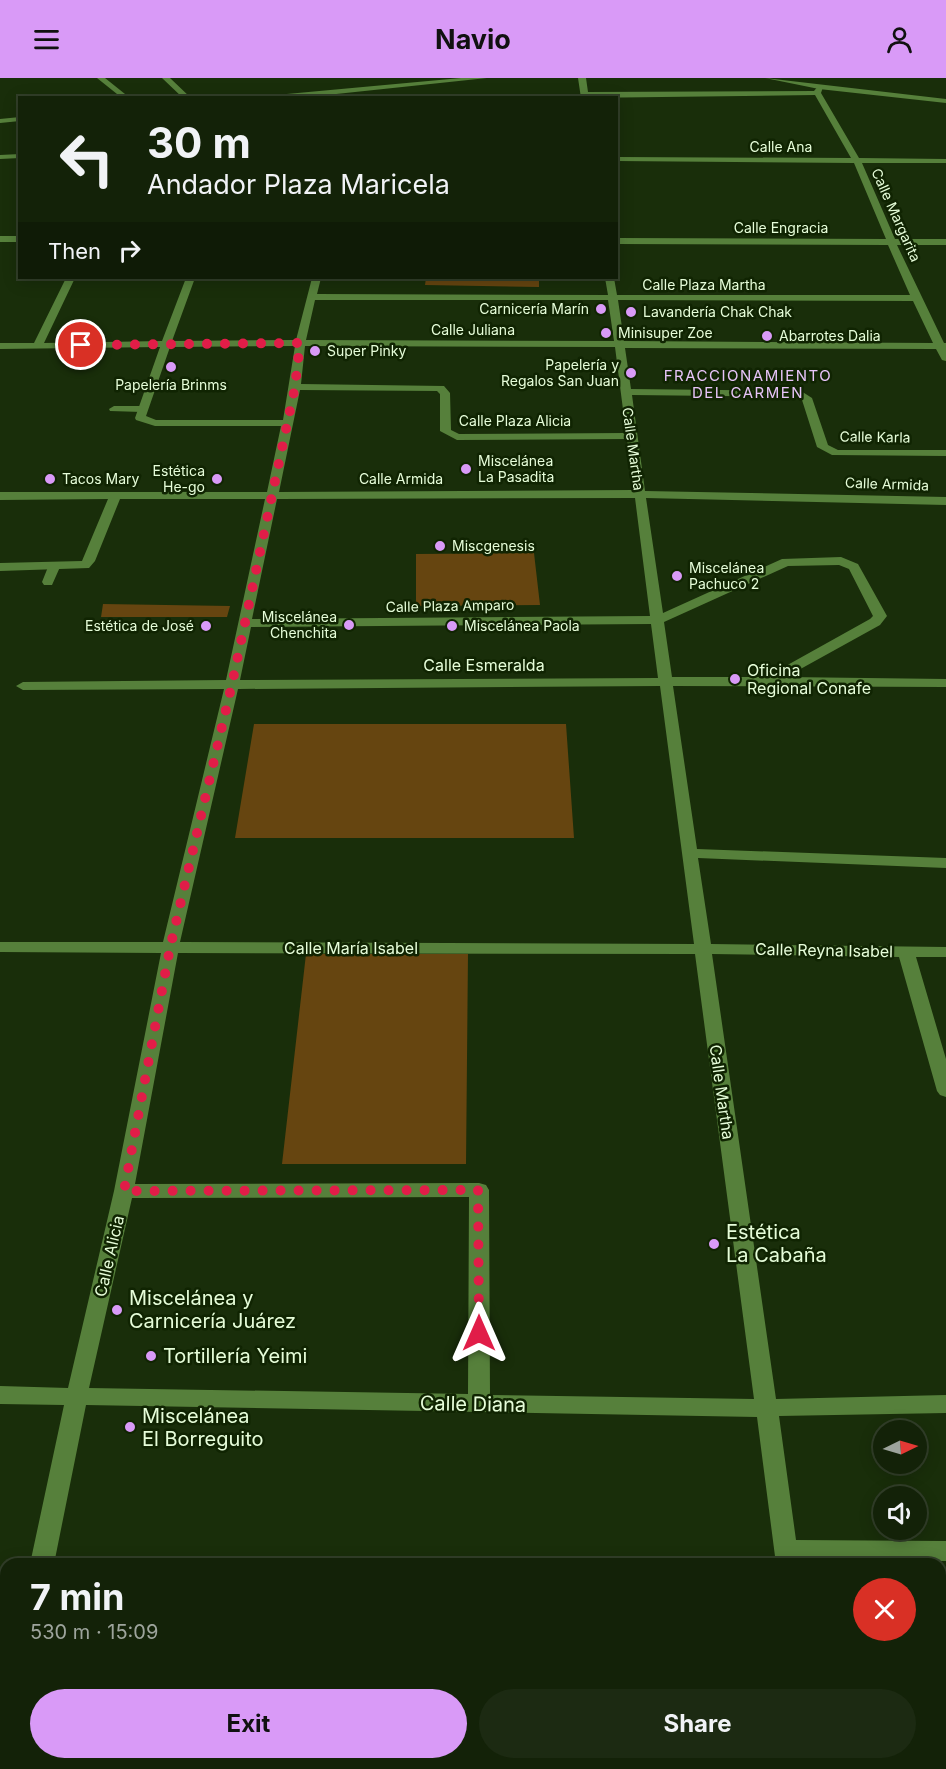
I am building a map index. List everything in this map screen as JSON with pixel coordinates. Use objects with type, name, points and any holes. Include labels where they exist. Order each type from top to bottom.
[{"type":"street","points":[[101,78],[124,96]]},
{"type":"street","points":[[166,78],[186,96]]},
{"type":"street","points":[[287,96],[359,94],[457,79],[483,78]]},
{"type":"street","points":[[582,78],[585,96],[818,90],[946,101]]},
{"type":"street","points":[[769,78],[818,90]]},
{"type":"street","points":[[351,84],[359,94]]},
{"type":"street","name":"Calle Margarita","points":[[818,90],[857,160],[916,298],[943,346],[946,358]]},
{"type":"street","points":[[302,96],[308,95]]},
{"type":"street","points":[[0,122],[17,119]]},
{"type":"street","points":[[0,157],[18,156]]},
{"type":"street","name":"Calle Ana","points":[[618,159],[946,161]]},
{"type":"street","points":[[0,239],[18,239]]},
{"type":"street","name":"Calle Engracia","points":[[618,241],[946,242]]},
{"type":"street","points":[[37,346],[70,279]]},
{"type":"street","points":[[143,415],[190,279]]},
{"type":"street","name":"Calle Alicia","points":[[43,1558],[77,1395],[124,1191],[170,948],[232,684],[295,387],[300,343],[316,279]]},
{"type":"street","name":"Calle Martha","points":[[610,279],[787,1557]]},
{"type":"street","name":"Calle Plaza Martha","points":[[312,297],[916,298]]},
{"type":"street","name":"Calle Juliana","points":[[0,346],[300,343],[943,346]]},
{"type":"street","name":"Calle Plaza Alicia","points":[[295,387],[440,388],[445,393],[446,431],[457,437],[632,436]]},
{"type":"street","name":"Calle Karla","points":[[625,392],[792,393],[807,398],[823,447],[827,450],[836,453],[946,453]]},
{"type":"street","points":[[114,409],[143,415],[155,423],[287,423]]},
{"type":"street","name":"Calle Armida","points":[[0,496],[639,494],[946,501]]},
{"type":"street","points":[[0,567],[85,565],[89,561],[115,495]]},
{"type":"street","points":[[657,620],[786,562],[841,561],[854,567],[880,616],[875,622],[768,681]]},
{"type":"street","points":[[48,582],[54,567]]},
{"type":"street","name":"Calle Plaza Amparo","points":[[244,623],[657,620]]},
{"type":"street","name":"Calle Esmeralda","points":[[23,686],[768,681],[946,683]]},
{"type":"street","points":[[689,853],[946,863]]},
{"type":"street","name":"Calle María Isabel","points":[[0,947],[703,949]]},
{"type":"street","name":"Calle Reyna Isabel","points":[[703,949],[946,952]]},
{"type":"street","points":[[906,951],[946,1091]]},
{"type":"street","points":[[124,1191],[478,1190],[479,1404]]},
{"type":"street","name":"Calle Diana","points":[[0,1395],[766,1408],[946,1404]]},
{"type":"street","points":[[787,1557],[946,1551]]},
{"type":"shaded area","points":[[426,279],[539,279],[539,287],[425,285]]},
{"type":"shaded area","points":[[534,553],[540,605],[416,606],[416,554]]},
{"type":"shaded area","points":[[103,604],[230,606],[227,617],[101,617]]},
{"type":"shaded area","points":[[254,724],[566,724],[574,838],[235,838]]},
{"type":"shaded area","points":[[306,954],[468,954],[466,1164],[282,1164]]},
{"type":"place","name":"Carnicería Marín","points":[[601,309]]},
{"type":"place","name":"Lavandería Chak Chak","points":[[631,312]]},
{"type":"place","name":"Minisuper Zoe","points":[[606,333]]},
{"type":"place","name":"Abarrotes Dalia","points":[[767,336]]},
{"type":"place","name":"Super Pinky","points":[[315,351]]},
{"type":"place","name":"Papelería Brinms","points":[[171,367]]},
{"type":"place","name":"Papelería y Regalos San Juan","points":[[631,373]]},
{"type":"place","name":"Miscelánea La Pasadita","points":[[466,469]]},
{"type":"place","name":"Tacos Mary","points":[[50,479]]},
{"type":"place","name":"Estética He-go","points":[[217,479]]},
{"type":"place","name":"Miscgenesis","points":[[440,546]]},
{"type":"place","name":"Miscelánea Pachuco 2","points":[[677,576]]},
{"type":"place","name":"Miscelánea Chenchita","points":[[349,625]]},
{"type":"place","name":"Estética de José","points":[[206,626]]},
{"type":"place","name":"Miscelánea Paola","points":[[452,626]]},
{"type":"place","name":"Oficina Regional Conafe","points":[[735,679]]},
{"type":"place","name":"Estética La Cabaña","points":[[714,1244]]},
{"type":"place","name":"Miscelánea y Carnicería Juárez","points":[[117,1310]]},
{"type":"place","name":"Tortillería Yeimi","points":[[151,1356]]},
{"type":"place","name":"Miscelánea El Borreguito","points":[[130,1427]]},
{"type":"district","name":"FRACCIONAMIENTO DEL CARMEN","points":[[748,384]]},
{"type":"route","points":[[81,345],[300,343],[295,387],[232,684],[170,948],[124,1191],[478,1190],[479,1333]]}]
